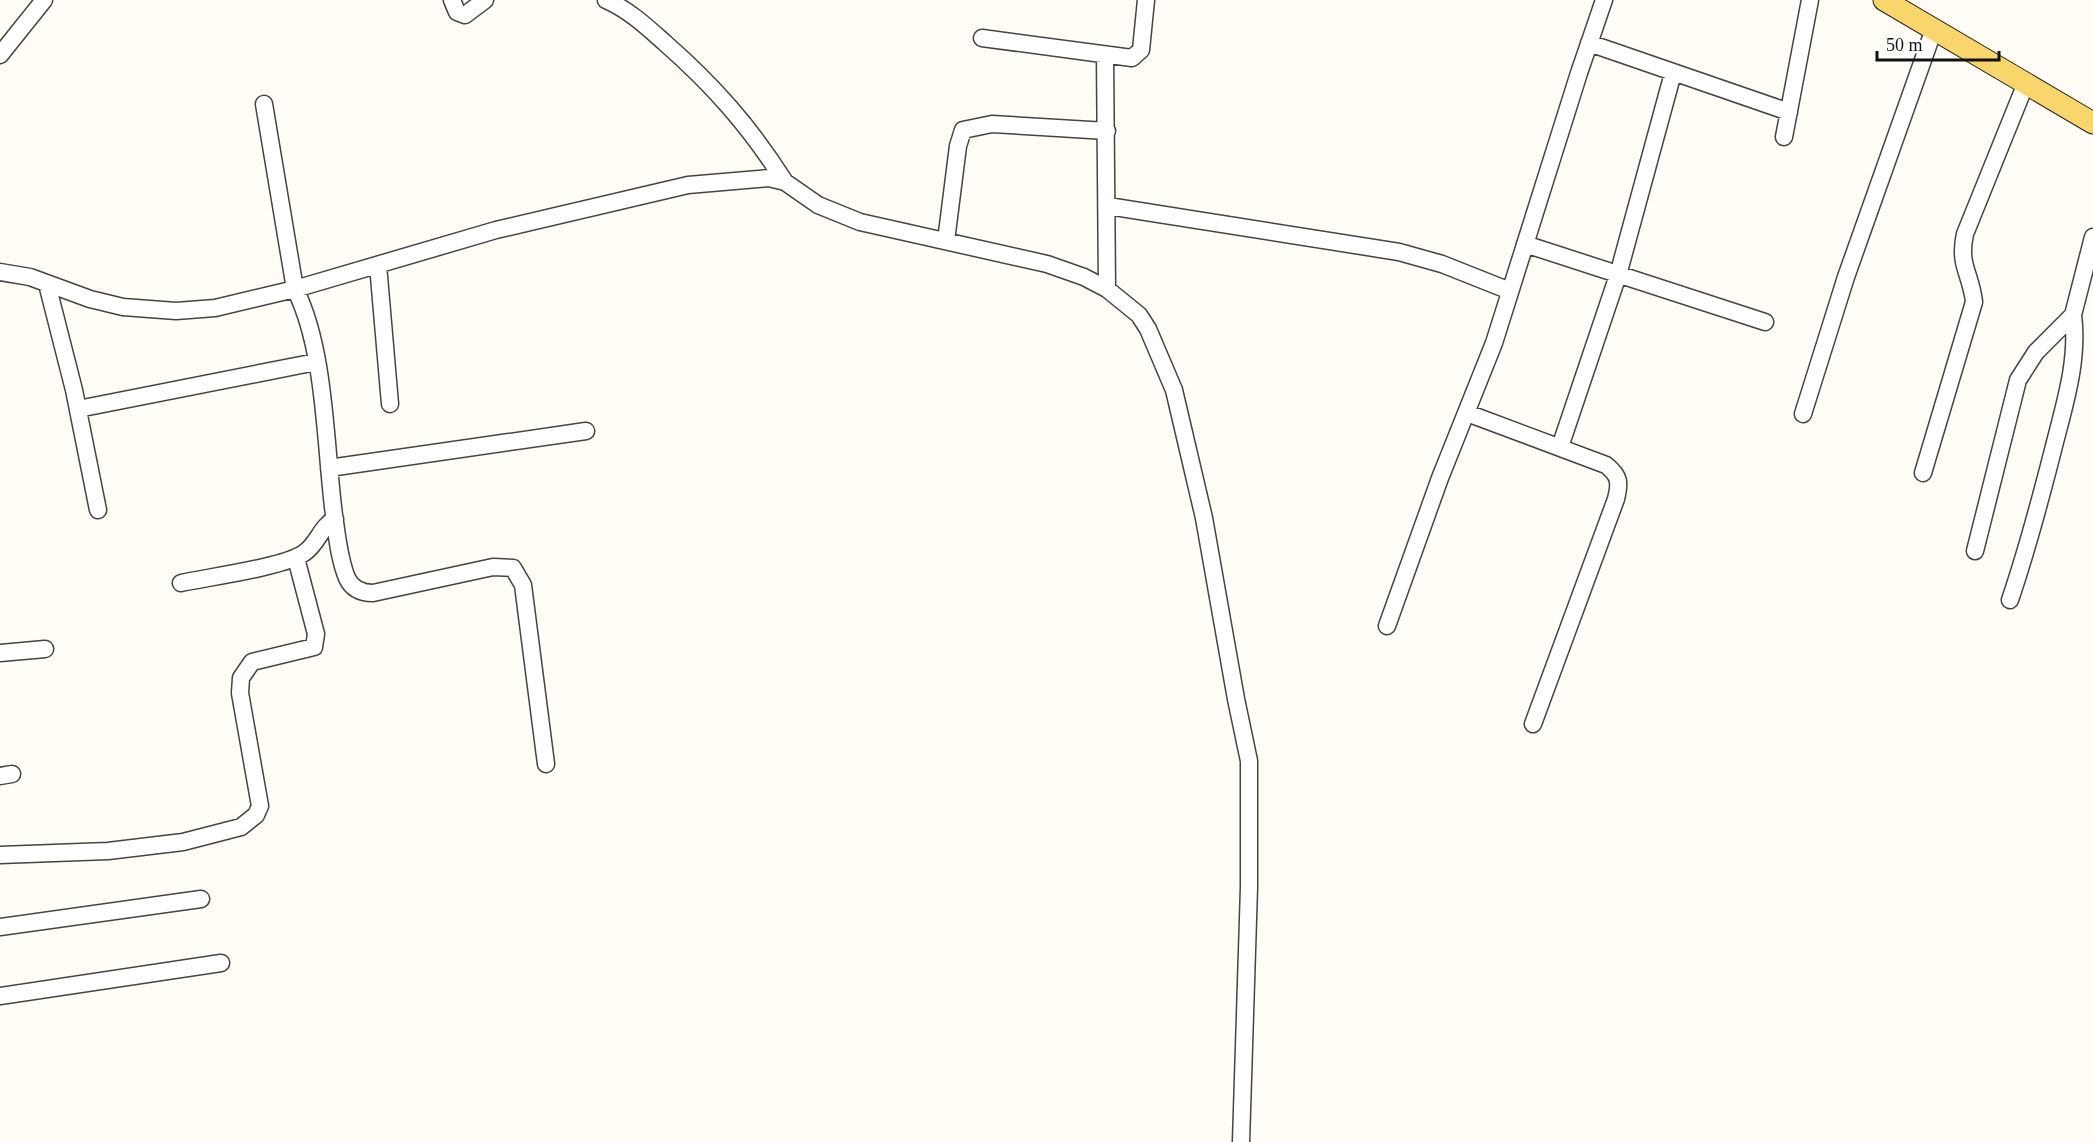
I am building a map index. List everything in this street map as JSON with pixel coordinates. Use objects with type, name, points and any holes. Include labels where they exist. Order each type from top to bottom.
[{"type":"main road","points":[[1884,0],[2093,123]]},
{"type":"street","points":[[0,56],[44,0]]},
{"type":"street","points":[[452,0],[457,12],[465,15],[485,0]]},
{"type":"street","points":[[606,0],[641,22],[711,84],[753,132],[785,182],[818,206],[860,222],[1047,264],[1084,277],[1107,289],[1139,315],[1148,328],[1174,390],[1200,498],[1249,761],[1249,886],[1241,1142]]},
{"type":"street","points":[[982,38],[1105,56],[1126,58],[1138,56],[1141,50],[1146,0]]},
{"type":"street","points":[[1387,626],[1510,291],[1588,43],[1604,0]]},
{"type":"street","points":[[1784,137],[1810,0]]},
{"type":"street","points":[[1803,414],[1846,277],[1934,29]]},
{"type":"street","points":[[1588,43],[1789,112]]},
{"type":"street","points":[[1105,56],[1107,289]]},
{"type":"street","points":[[1560,447],[1618,274],[1673,72]]},
{"type":"street","points":[[1923,473],[1974,302],[1973,289],[1963,267],[1961,252],[1965,234],[2026,83]]},
{"type":"street","points":[[264,104],[296,289],[306,316],[316,362],[324,412],[335,519],[347,579],[357,590],[364,593],[493,567],[505,566],[518,573],[523,585],[546,764]]},
{"type":"street","points":[[946,241],[958,146],[963,130],[992,124],[1107,131]]},
{"type":"street","points":[[0,272],[30,277],[90,299],[123,307],[176,311],[215,308],[296,289],[496,230],[688,185],[735,179],[769,178],[785,182]]},
{"type":"street","points":[[1108,206],[1399,252],[1442,264],[1510,291]]},
{"type":"street","points":[[2010,600],[2035,525],[2069,384],[2075,343],[2073,315],[2093,237]]},
{"type":"street","points":[[1525,244],[1765,322]]},
{"type":"street","points":[[378,265],[390,404]]},
{"type":"street","points":[[47,284],[78,409],[98,510]]},
{"type":"street","points":[[1974,551],[2018,380],[2036,352],[2073,315]]},
{"type":"street","points":[[78,409],[316,362]]},
{"type":"street","points":[[1467,413],[1606,465],[1615,472],[1620,482],[1616,500],[1533,724]]},
{"type":"street","points":[[329,468],[586,431]]},
{"type":"street","points":[[181,583],[296,558],[314,544],[327,523],[335,519]]},
{"type":"street","points":[[0,855],[108,851],[183,842],[241,826],[256,815],[260,806],[240,693],[241,678],[252,662],[314,647],[316,634],[296,558]]},
{"type":"street","points":[[0,653],[45,649]]},
{"type":"street","points":[[0,927],[201,899]]},
{"type":"street","points":[[0,996],[221,963]]}]
